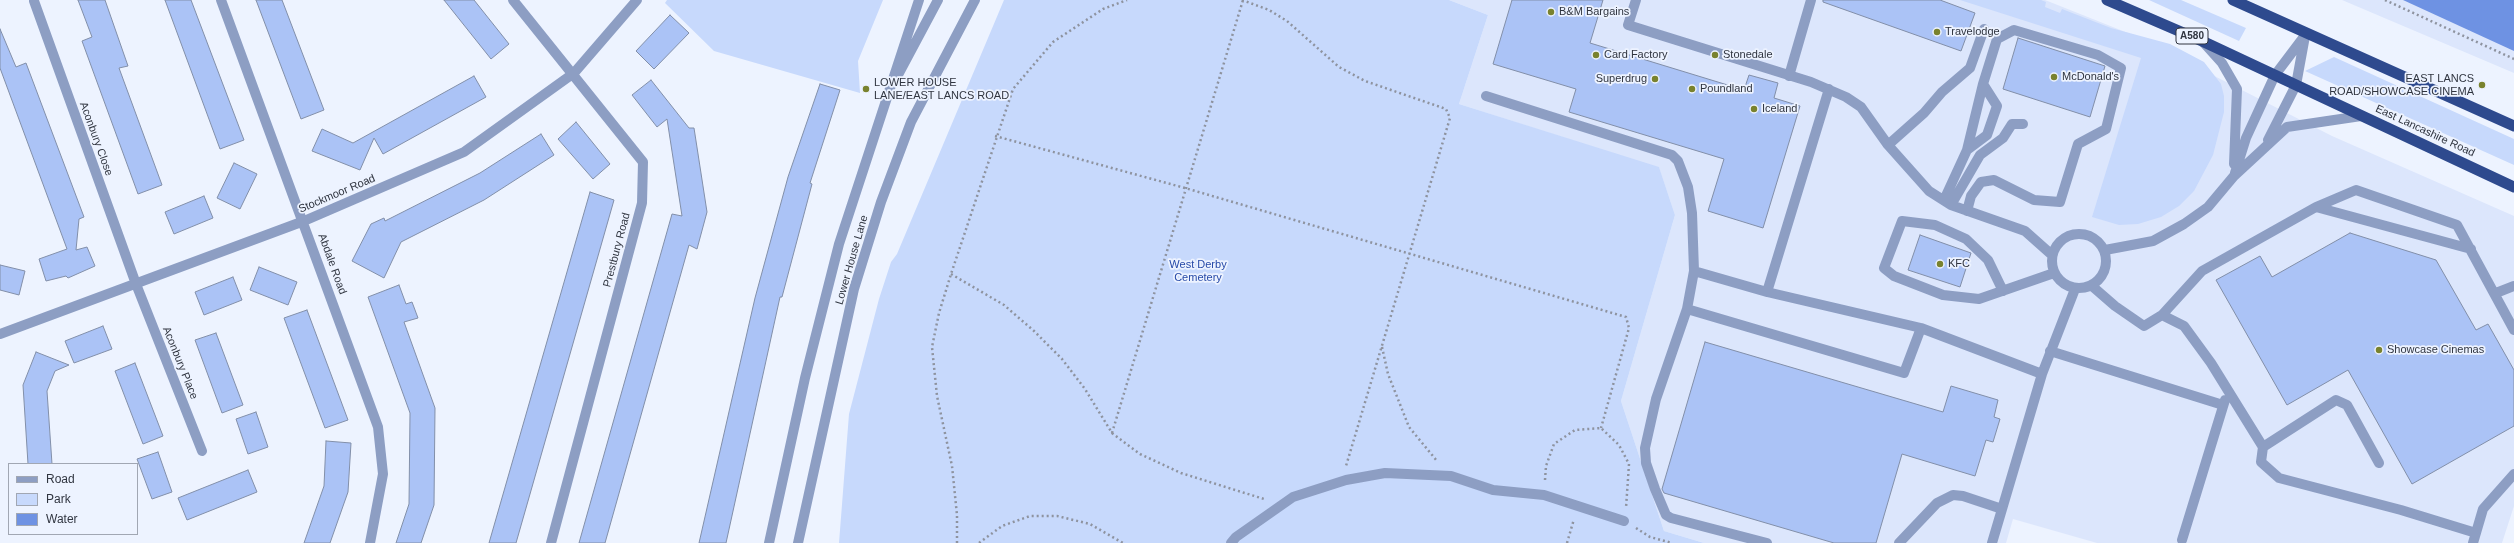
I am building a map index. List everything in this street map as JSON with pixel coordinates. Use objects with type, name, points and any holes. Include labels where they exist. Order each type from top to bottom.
[{"type":"highway","name":"East Lancashire Road","points":[[2107,0],[2202,41],[2514,187]]},
{"type":"highway","points":[[2233,0],[2514,126]]},
{"type":"street","name":"Abdale Road","points":[[222,0],[378,427],[384,474],[370,543]]},
{"type":"street","name":"Prestbury Road","points":[[513,0],[574,73],[643,162],[642,203],[551,543]]},
{"type":"street","name":"Stockmoor Road","points":[[0,334],[304,221],[464,152],[574,73],[636,0]]},
{"type":"street","name":"Lower House Lane","points":[[769,543],[805,378],[839,244],[919,0]]},
{"type":"street","points":[[884,103],[938,0]]},
{"type":"street","name":"Lower House Lane","points":[[798,543],[854,288],[881,202],[911,122],[975,0]]},
{"type":"street","points":[[1636,0],[1628,25],[1829,89],[1846,97],[1861,107],[1888,145],[1924,186],[1948,202],[1967,211],[2025,231],[2052,255]]},
{"type":"street","points":[[1789,76],[1811,0]]},
{"type":"street","name":"Aconbury Close","points":[[34,1],[136,284]]},
{"type":"street","points":[[1888,145],[1924,113],[1942,92],[1970,68],[1984,29]]},
{"type":"street","points":[[1948,202],[1967,150],[1983,84],[1997,39],[2014,30],[2098,55],[2121,68],[2106,129],[2078,144],[2060,202],[2034,200],[1994,180],[1981,182],[1971,196],[1967,211]]},
{"type":"street","points":[[2234,176],[2246,138],[2275,75],[2306,34]]},
{"type":"street","points":[[2265,146],[2296,85],[2306,34]]},
{"type":"street","points":[[2202,41],[2222,63],[2237,89],[2234,176]]},
{"type":"street","points":[[1967,150],[1987,135],[1997,106],[1983,84]]},
{"type":"street","points":[[1767,292],[1829,89]]},
{"type":"street","points":[[1486,96],[1672,155],[1678,161],[1688,187],[1692,213],[1694,271],[1687,309],[1656,399],[1645,448],[1646,463],[1654,489],[1664,512],[1671,518],[1767,543]]},
{"type":"street","points":[[2105,250],[2153,241],[2184,224],[2208,207],[2234,176],[2287,127],[2361,116]]},
{"type":"street","points":[[1948,202],[1980,155],[2003,138],[2012,124],[2023,124]]},
{"type":"street","points":[[2092,286],[2115,306],[2144,326],[2162,315],[2202,271],[2316,207],[2356,190],[2457,225],[2496,293],[2514,330]]},
{"type":"street","points":[[2316,207],[2471,250]]},
{"type":"street","points":[[2003,291],[1988,260],[1966,238],[1935,225],[1902,221],[1884,268],[1894,276],[1944,295],[1979,299],[2003,291],[2054,273]]},
{"type":"street","points":[[2080,234],[2097,240],[2105,250],[2107,264],[2104,273],[2092,286],[2075,289],[2066,286],[2054,273],[2052,255],[2062,239],[2080,234]]},
{"type":"street","points":[[1694,271],[1767,292],[1921,328],[2042,374]]},
{"type":"street","name":"Aconbury Place","points":[[136,284],[202,451]]},
{"type":"street","points":[[2496,293],[2514,286]]},
{"type":"street","points":[[1992,543],[2042,374],[2075,289]]},
{"type":"street","points":[[1687,309],[1904,373],[1921,328]]},
{"type":"street","points":[[2162,315],[2184,326],[2264,447],[2261,462],[2279,478],[2401,510],[2474,538],[2483,509],[2514,474]]},
{"type":"street","points":[[2050,351],[2223,405]]},
{"type":"street","points":[[2182,540],[2228,391]]},
{"type":"street","points":[[2264,447],[2336,400],[2347,405],[2379,463]]},
{"type":"street","points":[[1231,543],[1282,503],[1346,480],[1385,473],[1451,476],[1493,490],[1544,495],[1624,520]]},
{"type":"street","points":[[1899,543],[1937,503],[1953,495],[1963,496],[2002,509]]},
{"type":"path","points":[[957,543],[957,515],[952,466],[937,396],[932,348],[939,313],[951,274],[995,136],[1013,89],[1053,42],[1103,9],[1127,0]]},
{"type":"path","points":[[1112,433],[1242,0],[1269,10],[1287,21],[1340,67],[1365,81],[1446,109],[1450,118],[1345,471],[1346,480]]},
{"type":"path","points":[[2385,0],[2514,59]]},
{"type":"path","points":[[995,136],[1185,188],[1626,318],[1629,328],[1601,428]]},
{"type":"path","points":[[951,274],[1004,305],[1034,330],[1062,359],[1085,389],[1112,433],[1140,454],[1181,473],[1244,494],[1282,503]]},
{"type":"path","points":[[1382,345],[1388,374],[1409,427],[1451,476]]},
{"type":"path","points":[[1544,495],[1546,466],[1554,444],[1575,430],[1601,428],[1619,445],[1629,464],[1629,492],[1624,520],[1650,537],[1672,543]]},
{"type":"path","points":[[1567,543],[1578,505]]},
{"type":"path","points":[[979,543],[1002,526],[1030,516],[1057,516],[1090,524],[1123,543]]},
{"type":"shaded area","points":[[1449,0],[2045,0],[2138,37],[2332,136],[2514,216],[2514,506],[2502,543],[2097,543],[2013,519],[2006,543],[1704,543],[1664,531],[1621,401],[1675,215],[1659,168],[1459,104],[1488,15]]},
{"type":"shaded area","points":[[2342,0],[2514,0],[2514,73]]},
{"type":"green space","points":[[667,0],[883,0],[858,61],[860,93],[714,51],[665,3]]},
{"type":"green space","name":"West Derby Cemetery","points":[[1004,0],[1449,0],[1488,15],[1459,104],[1659,167],[1675,215],[1621,401],[1664,531],[1704,543],[839,543],[849,414],[879,299],[891,262],[897,254]]},
{"type":"green space","points":[[1960,0],[2041,0],[2046,2],[2045,7],[2060,13],[2062,9],[2111,28],[2170,44],[2204,62],[2221,84],[2224,96],[2224,112],[2213,155],[2194,191],[2179,206],[2161,217],[2138,224],[2119,225],[2092,217],[2141,58]]},
{"type":"green space","points":[[2149,0],[2181,0],[2246,28],[2239,41]]},
{"type":"green space","points":[[2334,57],[2514,139],[2514,165],[2305,71]]},
{"type":"water","points":[[2403,0],[2514,0],[2514,51]]},
{"type":"building","points":[[78,0],[105,0],[128,66],[119,68],[162,185],[138,194],[82,41],[92,37]]},
{"type":"building","points":[[165,0],[191,0],[244,140],[220,149]]},
{"type":"building","points":[[256,0],[282,0],[324,110],[301,119]]},
{"type":"building","points":[[444,0],[474,0],[509,44],[491,59]]},
{"type":"building","points":[[1512,0],[1603,0],[1590,43],[1744,90],[1749,75],[1778,83],[1774,98],[1800,106],[1763,228],[1708,211],[1724,159],[1569,112],[1576,89],[1493,64]]},
{"type":"building","name":"Travelodge","points":[[1823,0],[1940,0],[1975,13],[1961,51],[1823,2]]},
{"type":"building","points":[[670,15],[689,33],[654,69],[636,51]]},
{"type":"building","points":[[0,29],[16,67],[26,63],[84,217],[79,219],[76,250],[87,247],[95,266],[68,278],[66,276],[46,281],[39,259],[67,249],[0,68]]},
{"type":"building","name":"McDonald's","points":[[2018,38],[2105,66],[2090,117],[2003,89]]},
{"type":"building","points":[[474,76],[486,97],[383,154],[374,138],[360,170],[312,151],[322,129],[353,143]]},
{"type":"building","points":[[651,80],[689,128],[694,128],[707,212],[697,249],[689,245],[605,543],[579,543],[672,214],[682,216],[667,119],[657,127],[632,95]]},
{"type":"building","points":[[820,84],[840,90],[810,183],[812,184],[782,297],[780,297],[726,543],[699,543],[755,298],[788,177]]},
{"type":"building","points":[[576,122],[610,164],[593,179],[558,139]]},
{"type":"building","points":[[541,134],[554,155],[484,200],[401,242],[384,278],[352,261],[371,224],[384,218],[385,221],[480,173]]},
{"type":"building","points":[[234,163],[257,174],[240,209],[217,198]]},
{"type":"building","points":[[590,192],[614,200],[516,543],[489,543]]},
{"type":"building","points":[[204,196],[213,218],[174,234],[165,212]]},
{"type":"building","name":"Showcase Cinemas","points":[[2350,233],[2436,260],[2476,330],[2488,324],[2514,370],[2514,426],[2412,484],[2348,370],[2287,405],[2216,280],[2260,256],[2272,277]]},
{"type":"building","points":[[1920,235],[1971,253],[1960,287],[1908,270]]},
{"type":"building","points":[[0,265],[25,271],[19,295],[0,290]]},
{"type":"building","points":[[259,267],[297,282],[288,305],[250,290]]},
{"type":"building","points":[[233,277],[242,300],[204,315],[195,292]]},
{"type":"building","points":[[399,285],[406,304],[412,302],[418,318],[404,322],[435,408],[434,505],[421,543],[396,543],[409,504],[410,413],[368,297]]},
{"type":"building","points":[[307,310],[348,420],[325,428],[284,318]]},
{"type":"building","points":[[103,326],[112,349],[74,363],[65,341]]},
{"type":"building","points":[[216,333],[243,405],[222,413],[195,340]]},
{"type":"building","points":[[1705,342],[1943,412],[1951,386],[1998,400],[1994,417],[2000,419],[1993,442],[1986,440],[1975,476],[1902,454],[1876,543],[1834,543],[1664,493],[1662,489]]},
{"type":"building","points":[[36,352],[69,365],[55,371],[47,391],[52,463],[28,463],[23,385]]},
{"type":"building","points":[[135,363],[163,436],[143,444],[115,371]]},
{"type":"building","points":[[256,412],[268,447],[248,454],[236,419]]},
{"type":"building","points":[[326,441],[351,443],[348,492],[330,543],[304,543],[324,486]]},
{"type":"building","points":[[158,452],[172,492],[152,499],[137,459]]},
{"type":"building","points":[[248,470],[257,492],[187,520],[178,498]]},
{"type":"place","name":"B&M Bargains","points":[[1551,12]]},
{"type":"place","name":"Travelodge","points":[[1937,32]]},
{"type":"place","name":"Card Factory","points":[[1596,55]]},
{"type":"place","name":"Stonedale","points":[[1715,55]]},
{"type":"place","name":"McDonald's","points":[[2054,77]]},
{"type":"place","name":"Superdrug","points":[[1655,79]]},
{"type":"place","name":"EAST LANCS ROAD/SHOWCASE CINEMA","points":[[2482,85]]},
{"type":"place","name":"LOWER HOUSE LANE/EAST LANCS ROAD","points":[[866,89]]},
{"type":"place","name":"Poundland","points":[[1692,89]]},
{"type":"place","name":"Iceland","points":[[1754,109]]},
{"type":"place","name":"KFC","points":[[1940,264]]},
{"type":"place","name":"Showcase Cinemas","points":[[2379,350]]}]
